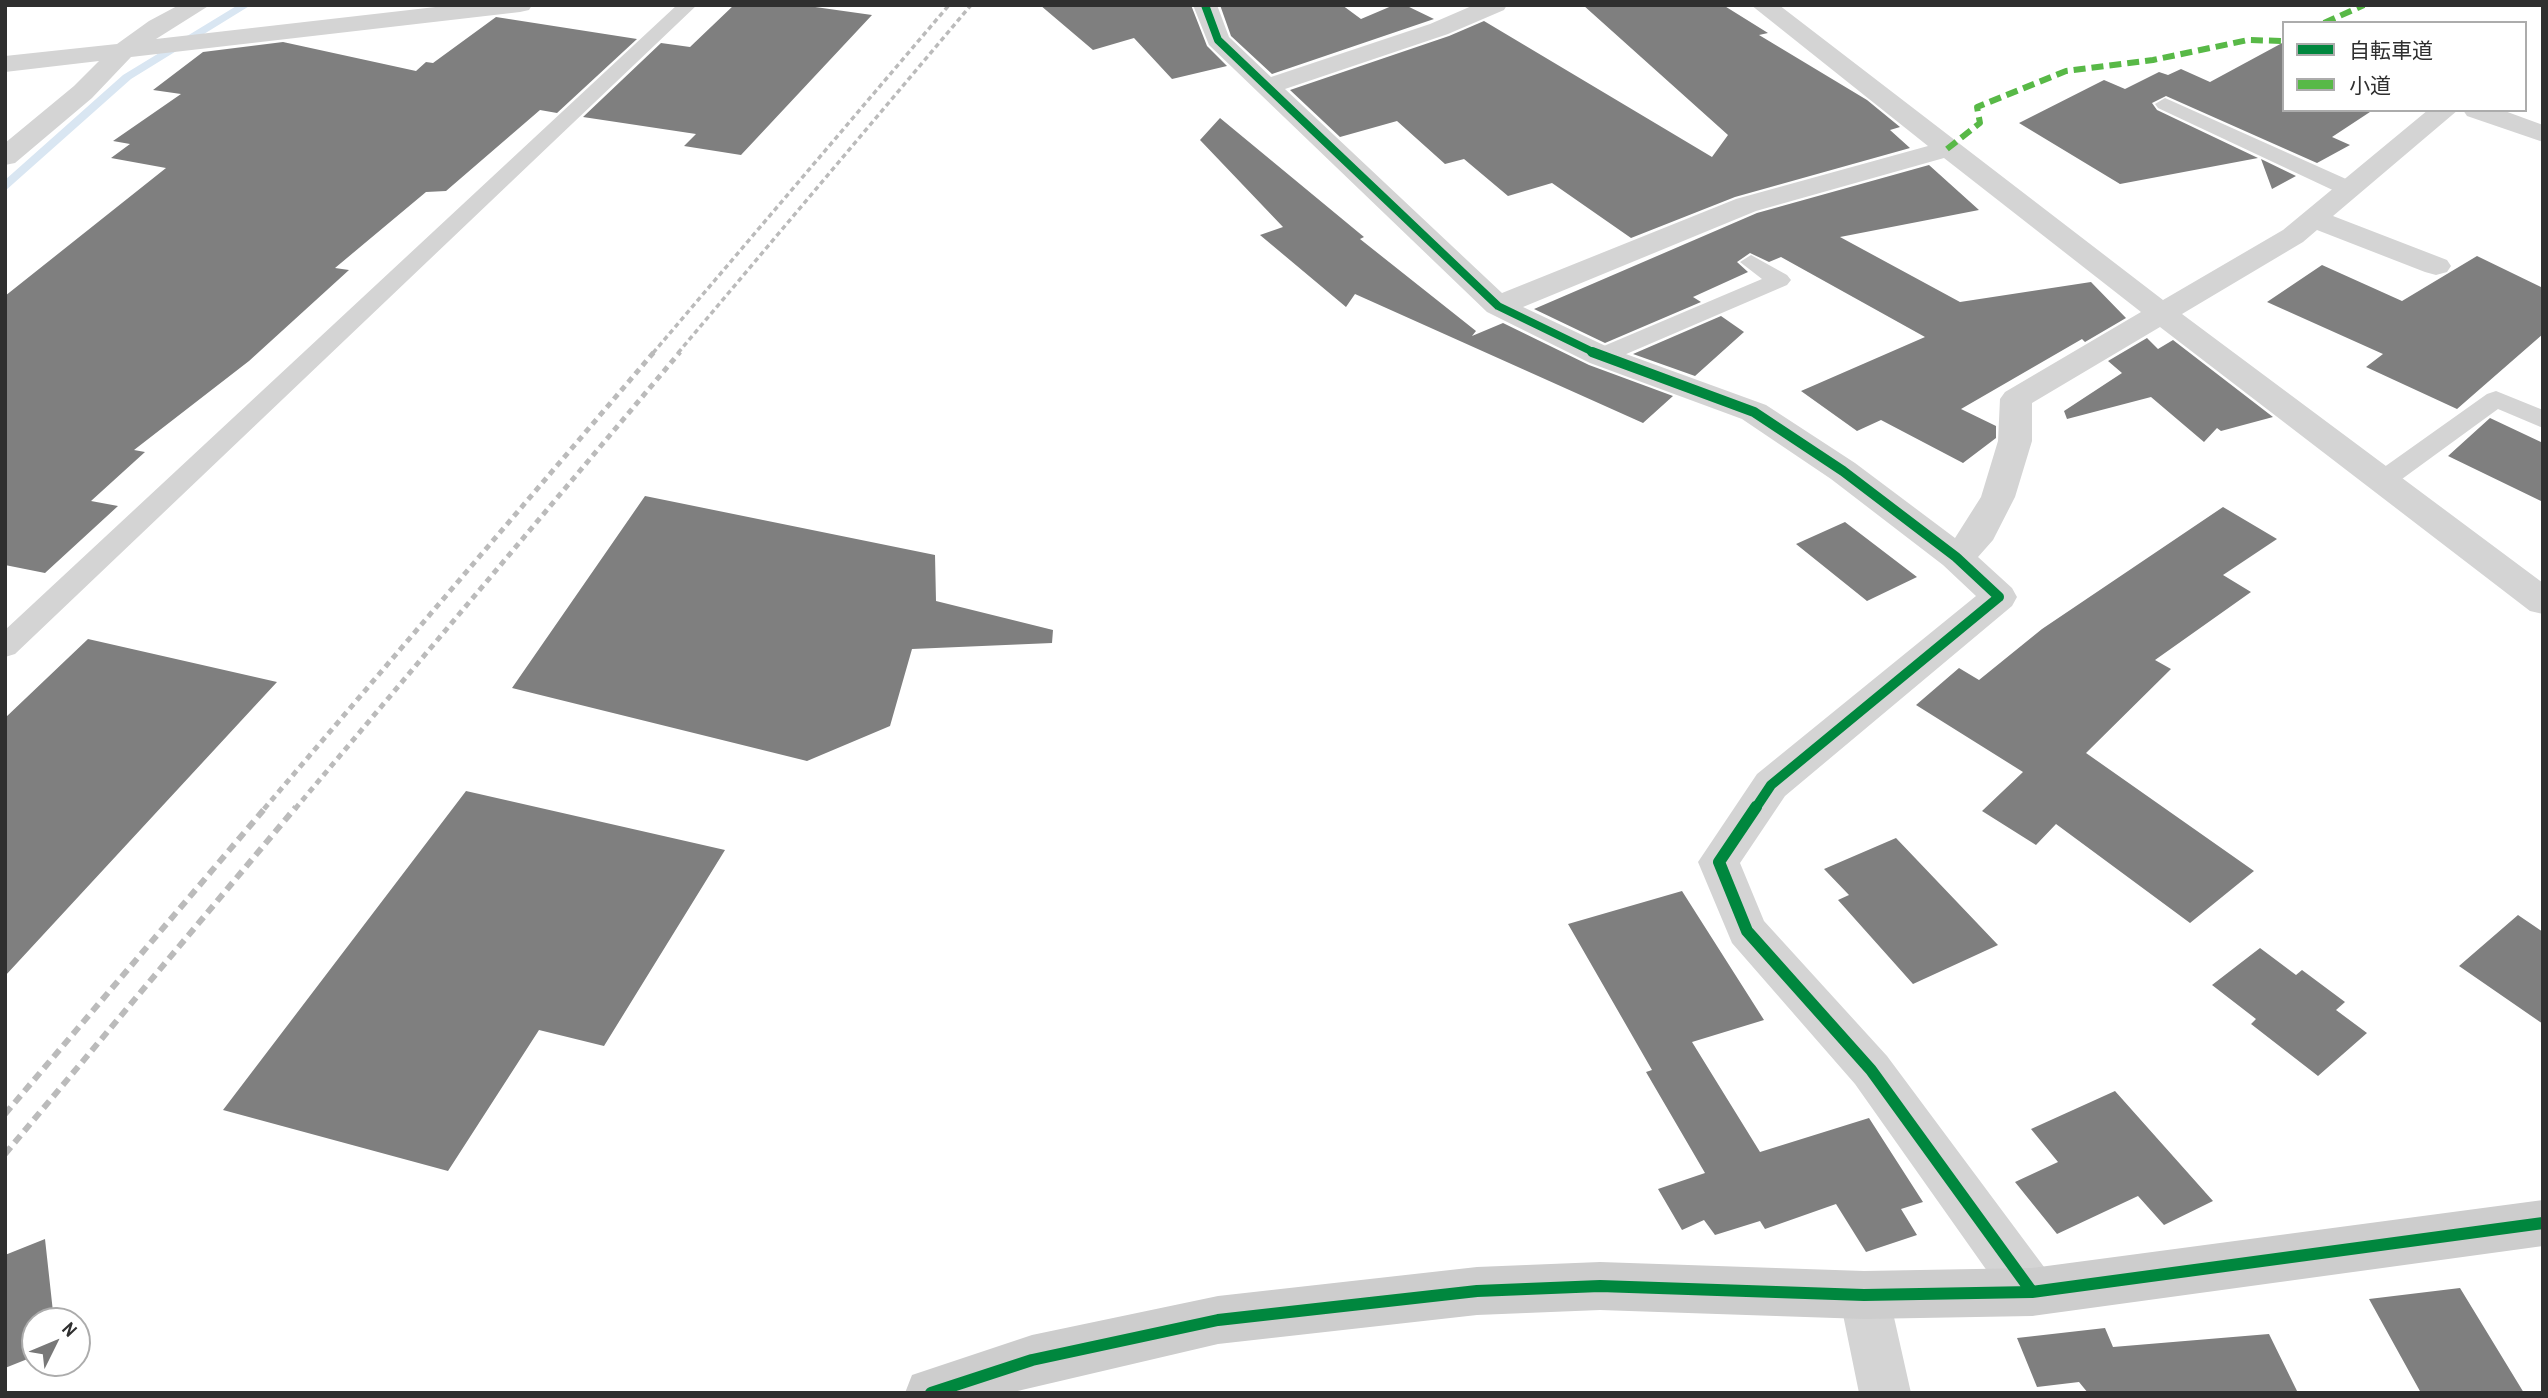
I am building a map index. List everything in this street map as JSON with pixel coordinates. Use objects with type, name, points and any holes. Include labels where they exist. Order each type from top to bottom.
[{"type":"street","points":[[5,157],[158,26],[198,5]]},
{"type":"street","points":[[5,64],[520,5]]},
{"type":"street","points":[[1205,5],[1218,40],[1498,306],[1601,356],[1754,412],[1843,471],[1956,557],[1999,597],[1771,785],[1719,862],[1747,931],[1871,1070],[2032,1292]]},
{"type":"street","points":[[1266,87],[1439,29],[1495,5]]},
{"type":"street","points":[[1763,5],[2161,313],[2543,602]]},
{"type":"street","points":[[1956,557],[1975,540],[1998,498],[2015,441],[2016,399],[2293,236],[2347,188],[2442,112]]},
{"type":"street","points":[[2482,112],[2543,134]]},
{"type":"street","points":[[1498,306],[1746,205],[1947,149]]},
{"type":"street","points":[[2313,218],[2436,266]]},
{"type":"street","points":[[931,1393],[1032,1360],[1218,1320],[1477,1291],[1600,1286],[1864,1295],[2032,1292],[2543,1223]]},
{"type":"street","points":[[1864,1295],[1885,1393]]},
{"type":"lane","points":[[5,647],[688,5]]},
{"type":"lane","points":[[2165,104],[2347,188]]},
{"type":"lane","points":[[1601,356],[1779,280],[1751,262]]},
{"type":"lane","points":[[2382,481],[2496,400],[2543,420]]},
{"type":"building","points":[[734,5],[801,5],[872,15],[741,155],[684,146],[696,134],[583,117],[661,43],[690,47]]},
{"type":"building","points":[[1040,5],[1191,5],[1207,46],[1227,66],[1172,79],[1134,38],[1093,50]]},
{"type":"building","points":[[1220,5],[1342,5],[1361,19],[1394,5],[1405,5],[1434,19],[1272,74],[1231,36]]},
{"type":"building","points":[[1583,5],[1723,5],[1768,33],[1759,35],[1867,100],[1900,127],[1890,130],[1910,148],[1735,197],[1631,238],[1552,183],[1508,196],[1464,159],[1445,164],[1397,121],[1340,137],[1290,90],[1449,36],[1484,21],[1712,157],[1728,135]]},
{"type":"building","points":[[496,17],[637,39],[557,113],[540,110],[446,191],[426,192],[335,268],[349,270],[249,361],[134,450],[145,452],[91,501],[118,506],[45,573],[5,565],[5,296],[166,168],[111,158],[130,144],[113,141],[181,94],[153,90],[203,52],[283,42],[416,71],[426,62],[433,63]]},
{"type":"building","points":[[2282,43],[2282,112],[2370,112],[2332,137],[2350,145],[2317,163],[2166,96],[2152,103],[2157,110],[2258,158],[2120,184],[2019,123],[2104,80],[2125,89],[2159,72],[2168,75],[2181,69],[2210,82]]},
{"type":"building","points":[[1220,118],[1364,237],[1360,239],[1476,331],[1472,336],[1503,323],[1589,365],[1673,396],[1643,423],[1355,294],[1346,307],[1260,235],[1283,227],[1200,140]]},
{"type":"building","points":[[2261,159],[2296,176],[2272,189]]},
{"type":"building","points":[[1929,165],[1979,210],[1840,237],[1960,302],[2091,282],[2126,318],[2085,342],[2082,339],[1961,409],[1996,426],[1996,438],[1963,463],[1881,420],[1857,431],[1801,391],[1925,337],[1781,257],[1769,262],[1750,253],[1737,262],[1748,272],[1693,297],[1701,302],[1605,343],[1534,309],[1757,213]]},
{"type":"building","points":[[2477,256],[2543,288],[2543,334],[2457,409],[2366,367],[2383,354],[2267,302],[2322,265],[2402,301]]},
{"type":"building","points":[[1721,316],[1744,332],[1695,376],[1633,354]]},
{"type":"building","points":[[2147,338],[2158,349],[2173,340],[2273,417],[2221,431],[2217,428],[2204,442],[2151,397],[2067,419],[2064,411],[2122,373],[2108,361]]},
{"type":"building","points":[[2490,418],[2543,443],[2543,502],[2448,456]]},
{"type":"building","points":[[645,496],[935,555],[936,601],[1053,630],[1052,643],[912,649],[890,726],[807,761],[512,688]]},
{"type":"building","points":[[2223,507],[2277,539],[2223,575],[2251,592],[2155,660],[2171,669],[2086,753],[2254,871],[2190,923],[2056,824],[2036,845],[1982,811],[2023,772],[1916,705],[1959,668],[1979,680],[2042,629]]},
{"type":"building","points":[[1845,522],[1917,577],[1867,601],[1796,544]]},
{"type":"building","points":[[88,639],[277,682],[5,976],[5,718]]},
{"type":"building","points":[[466,791],[725,850],[604,1046],[539,1030],[448,1171],[223,1110]]},
{"type":"building","points":[[1896,838],[1998,945],[1913,984],[1838,900],[1849,895],[1824,869]]},
{"type":"building","points":[[1682,891],[1764,1020],[1692,1042],[1760,1152],[1869,1118],[1923,1202],[1901,1209],[1917,1235],[1866,1252],[1836,1204],[1765,1229],[1760,1221],[1715,1235],[1704,1220],[1682,1230],[1658,1189],[1705,1173],[1646,1072],[1652,1070],[1568,924]]},
{"type":"building","points":[[2518,915],[2543,932],[2543,1024],[2459,966]]},
{"type":"building","points":[[2260,948],[2296,975],[2302,970],[2345,1002],[2336,1010],[2367,1033],[2318,1076],[2251,1024],[2256,1019],[2212,985]]},
{"type":"building","points":[[2115,1091],[2213,1201],[2164,1225],[2138,1196],[2057,1234],[2015,1182],[2058,1162],[2031,1129]]},
{"type":"building","points":[[45,1239],[52,1307],[21,1307],[21,1362],[5,1368],[5,1255]]},
{"type":"building","points":[[2460,1288],[2524,1393],[2421,1393],[2369,1299]]},
{"type":"building","points":[[2105,1328],[2113,1347],[2269,1334],[2298,1393],[2088,1393],[2079,1382],[2037,1387],[2017,1338]]},
{"type":"waterway","points":[[5,187],[127,77],[246,5]]},
{"type":"railway","points":[[653,353],[949,5]]},
{"type":"railway","points":[[678,353],[971,5]]},
{"type":"railway","points":[[264,809],[654,352]]},
{"type":"railway","points":[[295,809],[680,352]]},
{"type":"railway","points":[[5,1114],[266,807]]},
{"type":"railway","points":[[5,1154],[296,807]]},
{"type":"marked path","points":[[2328,21],[2364,5]]},
{"type":"marked path","points":[[1947,149],[1980,123],[1977,107],[2066,71],[2153,60],[2248,40],[2282,41]]},
{"type":"cycle path","points":[[1205,5],[1218,40],[1498,306],[1601,356],[1754,412],[1843,471],[1956,557],[1999,597],[1771,785],[1719,862],[1747,931],[1871,1070],[2032,1292]]},
{"type":"cycle path","points":[[931,1393],[1032,1360],[1218,1320],[1477,1291],[1600,1286],[1864,1295],[2032,1292],[2543,1223]]}]
